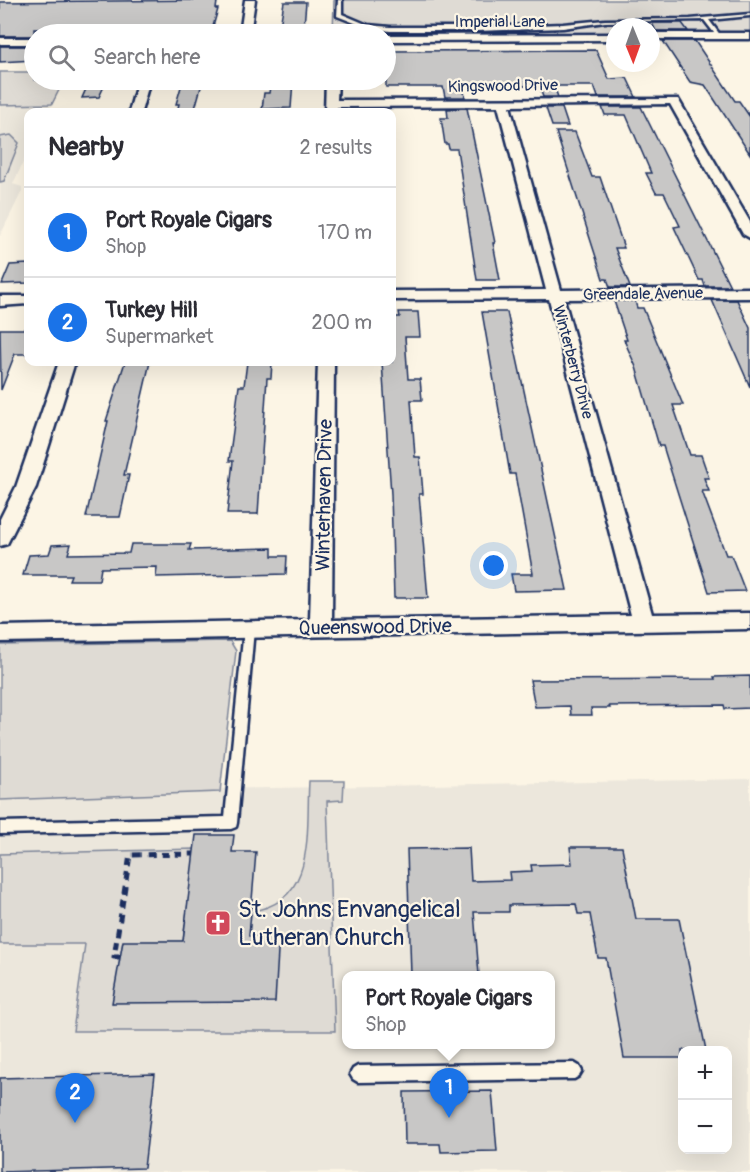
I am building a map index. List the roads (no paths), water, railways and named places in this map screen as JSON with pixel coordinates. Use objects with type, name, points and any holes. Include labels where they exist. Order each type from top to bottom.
[{"type":"street","points":[[246,24],[250,0]]},
{"type":"street","points":[[660,36],[750,36]]},
{"type":"street","name":"Imperial Lane","points":[[396,38],[606,37]]},
{"type":"street","points":[[0,41],[24,41]]},
{"type":"street","points":[[136,108],[141,90]]},
{"type":"street","points":[[331,108],[332,90]]},
{"type":"street","name":"Kingswood Drive","points":[[331,108],[503,102],[674,101],[750,234]]},
{"type":"street","name":"Winterberry Drive","points":[[503,102],[644,623]]},
{"type":"street","name":"Greendale Avenue","points":[[396,296],[750,292]]},
{"type":"street","points":[[0,301],[24,300]]},
{"type":"street","points":[[0,538],[26,487],[66,366]]},
{"type":"street","name":"Winterhaven Drive","points":[[321,628],[326,366]]},
{"type":"street","name":"Queenswood Drive","points":[[0,634],[750,621]]},
{"type":"lane","points":[[340,0],[339,15],[348,20],[367,24]]},
{"type":"lane","points":[[396,29],[521,28],[605,21],[750,15]]},
{"type":"lane","points":[[705,18],[718,36]]},
{"type":"lane","points":[[0,828],[231,823],[249,629]]},
{"type":"lane","points":[[358,1074],[574,1071]]},
{"type":"place","name":"St. Johns Envangelical Lutheran Church","points":[[218,923]]},
{"type":"place","name":"Port Royale Cigars","points":[[449,1118]]},
{"type":"place","name":"Turkey Hill","points":[[75,1123]]}]
